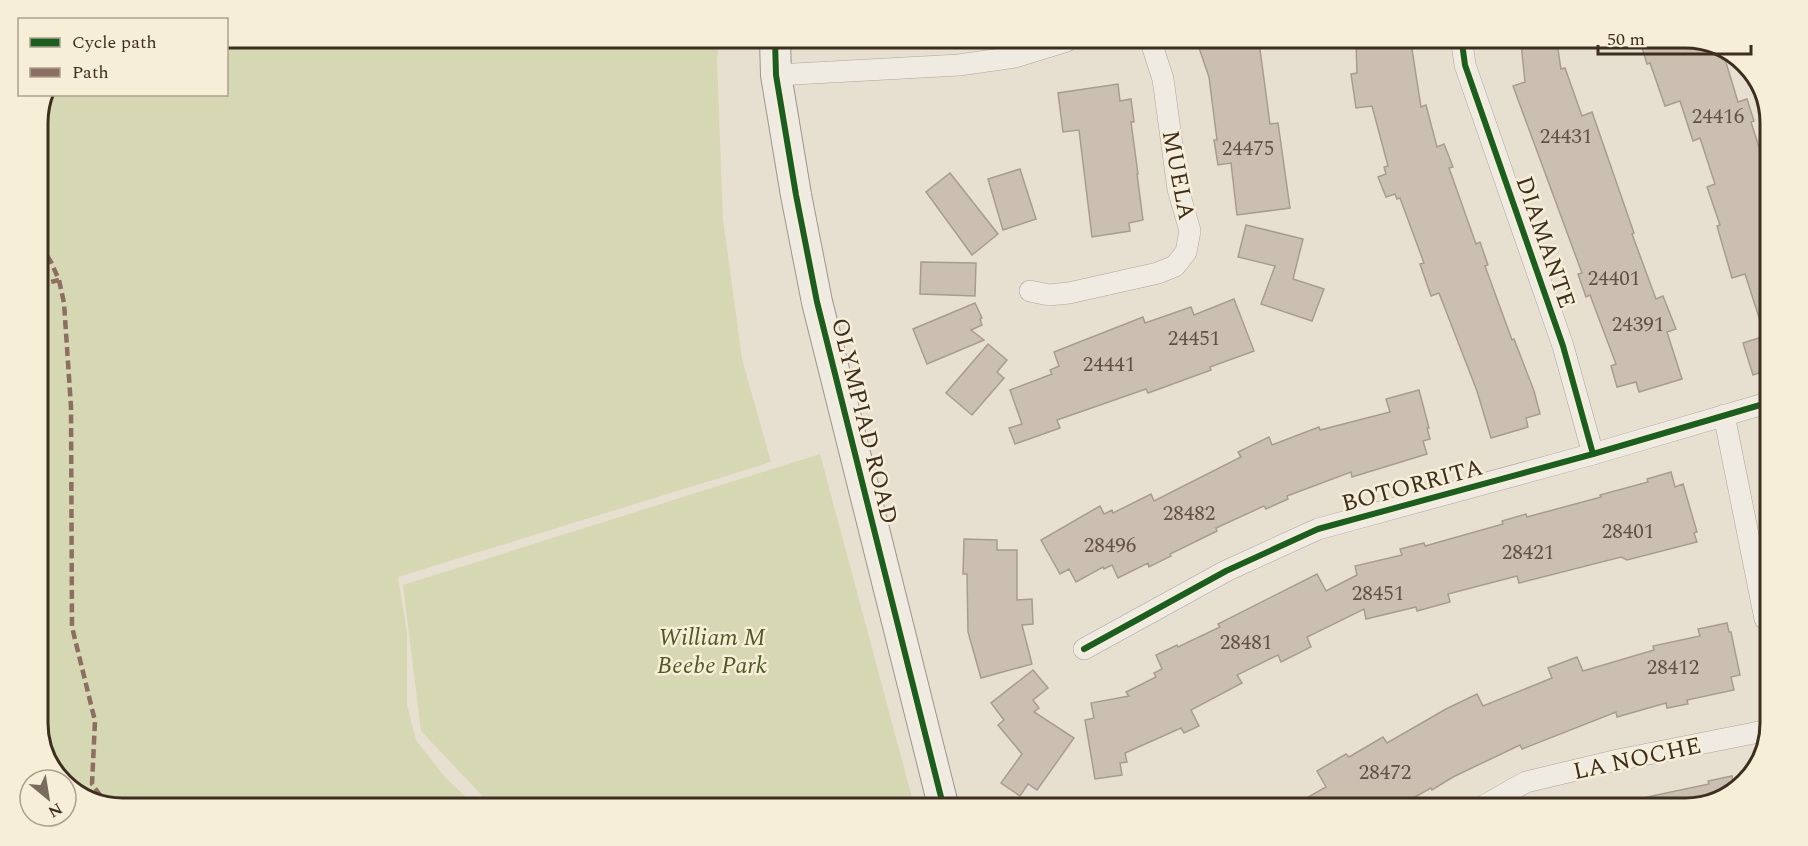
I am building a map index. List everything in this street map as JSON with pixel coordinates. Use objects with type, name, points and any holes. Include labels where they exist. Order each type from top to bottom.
[{"type":"main road","name":"OLYMPIAD ROAD","points":[[775,48],[776,75],[817,302],[941,798]]},
{"type":"street","points":[[776,75],[958,65],[1015,57],[1044,48]]},
{"type":"street","name":"MUELA","points":[[1030,291],[1049,295],[1069,293],[1158,273],[1175,266],[1186,252],[1190,231],[1179,189],[1163,79],[1152,48]]},
{"type":"street","name":"DIAMANTE","points":[[1463,48],[1465,65],[1563,346],[1593,454]]},
{"type":"street","name":"BOTORRITA","points":[[1084,649],[1226,572],[1318,529],[1593,454],[1760,404]]},
{"type":"street","points":[[1724,415],[1760,578]]},
{"type":"street","name":"LA NOCHE","points":[[1498,798],[1526,782],[1617,760],[1759,732]]},
{"type":"green space","points":[[228,48],[718,48],[723,219],[742,359],[771,462],[398,577],[407,633],[407,705],[416,740],[444,776],[467,798],[108,797],[85,788],[78,782],[78,768],[64,768],[61,765],[52,747],[48,728],[48,118],[54,96],[228,96]]},
{"type":"green space","name":"William M Beebe Park","points":[[820,454],[912,798],[484,798],[421,731],[403,585]]},
{"type":"building","points":[[1199,48],[1260,48],[1270,124],[1278,123],[1290,208],[1237,215],[1231,163],[1218,165],[1209,77]]},
{"type":"building","points":[[1356,48],[1412,48],[1421,107],[1426,105],[1437,147],[1444,144],[1453,167],[1449,168],[1476,244],[1480,242],[1488,265],[1485,266],[1512,340],[1514,339],[1534,391],[1540,414],[1526,418],[1528,427],[1491,438],[1477,391],[1439,293],[1431,296],[1420,264],[1424,263],[1400,198],[1397,199],[1395,194],[1386,197],[1378,177],[1386,174],[1384,167],[1388,166],[1372,106],[1356,108],[1351,74],[1357,73]]},
{"type":"building","points":[[1522,48],[1558,48],[1561,69],[1565,68],[1582,116],[1592,112],[1656,299],[1663,296],[1676,329],[1667,332],[1682,379],[1639,392],[1636,382],[1617,387],[1611,366],[1616,364],[1590,295],[1586,297],[1578,274],[1582,273],[1513,86],[1525,82]]},
{"type":"building","points":[[1642,48],[1700,49],[1725,60],[1738,102],[1747,99],[1760,150],[1760,320],[1745,274],[1732,278],[1717,226],[1720,225],[1707,187],[1715,184],[1700,138],[1693,141],[1680,101],[1665,106],[1650,63],[1647,64]]},
{"type":"building","points":[[1118,84],[1120,101],[1131,99],[1134,122],[1131,122],[1143,220],[1129,223],[1130,231],[1092,237],[1079,130],[1063,132],[1058,93]]},
{"type":"building","points":[[1020,169],[1036,219],[1003,230],[988,179]]},
{"type":"building","points":[[950,173],[998,234],[972,255],[926,192]]},
{"type":"building","points":[[1246,225],[1303,239],[1293,279],[1324,289],[1312,321],[1261,304],[1275,266],[1238,257]]},
{"type":"building","points":[[921,262],[976,263],[975,296],[920,294]]},
{"type":"building","points":[[1234,299],[1254,351],[1210,367],[1211,370],[1148,393],[1146,389],[1057,420],[1060,428],[1015,444],[1009,428],[1022,424],[1010,390],[1052,374],[1050,370],[1059,366],[1054,352],[1143,317],[1145,323],[1191,307],[1194,315]]},
{"type":"building","points":[[975,303],[982,318],[980,319],[982,325],[971,330],[984,340],[927,364],[913,329]]},
{"type":"building","points":[[1760,338],[1760,373],[1753,375],[1743,343]]},
{"type":"building","points":[[988,344],[1007,360],[997,372],[1004,378],[972,415],[946,393]]},
{"type":"building","points":[[1419,390],[1429,428],[1427,428],[1430,439],[1423,441],[1427,454],[1352,477],[1351,472],[1287,496],[1288,499],[1266,509],[1264,506],[1216,528],[1217,531],[1149,567],[1148,563],[1118,578],[1112,565],[1104,569],[1103,567],[1076,582],[1069,569],[1060,574],[1041,540],[1100,506],[1104,514],[1112,510],[1113,513],[1151,494],[1154,501],[1241,457],[1238,452],[1269,437],[1272,445],[1319,427],[1320,430],[1390,412],[1386,399]]},
{"type":"building","points":[[1671,472],[1675,487],[1683,484],[1697,532],[1694,533],[1697,542],[1627,560],[1621,557],[1519,583],[1517,576],[1448,594],[1450,602],[1417,611],[1416,607],[1366,619],[1364,609],[1307,637],[1311,647],[1281,662],[1278,655],[1237,675],[1242,683],[1191,710],[1199,726],[1184,733],[1181,728],[1125,753],[1127,762],[1120,763],[1122,775],[1095,779],[1085,720],[1094,718],[1091,703],[1129,696],[1126,692],[1156,677],[1154,673],[1162,669],[1156,655],[1220,627],[1218,624],[1317,574],[1326,591],[1357,575],[1355,566],[1402,555],[1400,549],[1424,543],[1425,546],[1503,524],[1502,521],[1526,514],[1527,517],[1601,497],[1600,495],[1648,482],[1647,479]]},
{"type":"building","points":[[964,539],[997,540],[997,550],[1017,550],[1017,600],[1032,599],[1033,624],[1022,625],[1032,664],[981,678],[968,632],[967,574],[963,574]]},
{"type":"building","points":[[1727,623],[1740,675],[1731,677],[1734,690],[1687,700],[1688,704],[1667,708],[1666,703],[1617,717],[1616,712],[1522,749],[1520,745],[1413,798],[1307,798],[1326,787],[1317,771],[1346,754],[1349,757],[1383,737],[1387,743],[1477,694],[1483,706],[1552,678],[1548,668],[1577,657],[1583,671],[1654,650],[1653,646],[1700,636],[1698,629]]},
{"type":"building","points":[[1033,670],[1048,688],[1033,700],[1039,708],[1034,712],[1074,738],[1037,790],[1028,784],[1020,796],[1001,783],[1022,754],[998,725],[1004,720],[991,703]]},
{"type":"building","points":[[1732,776],[1733,780],[1718,790],[1695,797],[1642,798],[1709,784],[1708,781]]},
{"type":"marked path","points":[[48,257],[59,280],[64,303],[71,407],[72,627],[95,721],[92,784],[99,794]]},
{"type":"marked path","points":[[48,283],[59,280]]},
{"type":"cycle path","points":[[775,48],[776,75],[817,302],[941,798]]},
{"type":"cycle path","points":[[1463,48],[1465,65],[1563,346],[1593,454]]},
{"type":"cycle path","points":[[1084,649],[1226,571],[1318,529],[1593,454],[1760,405]]}]
